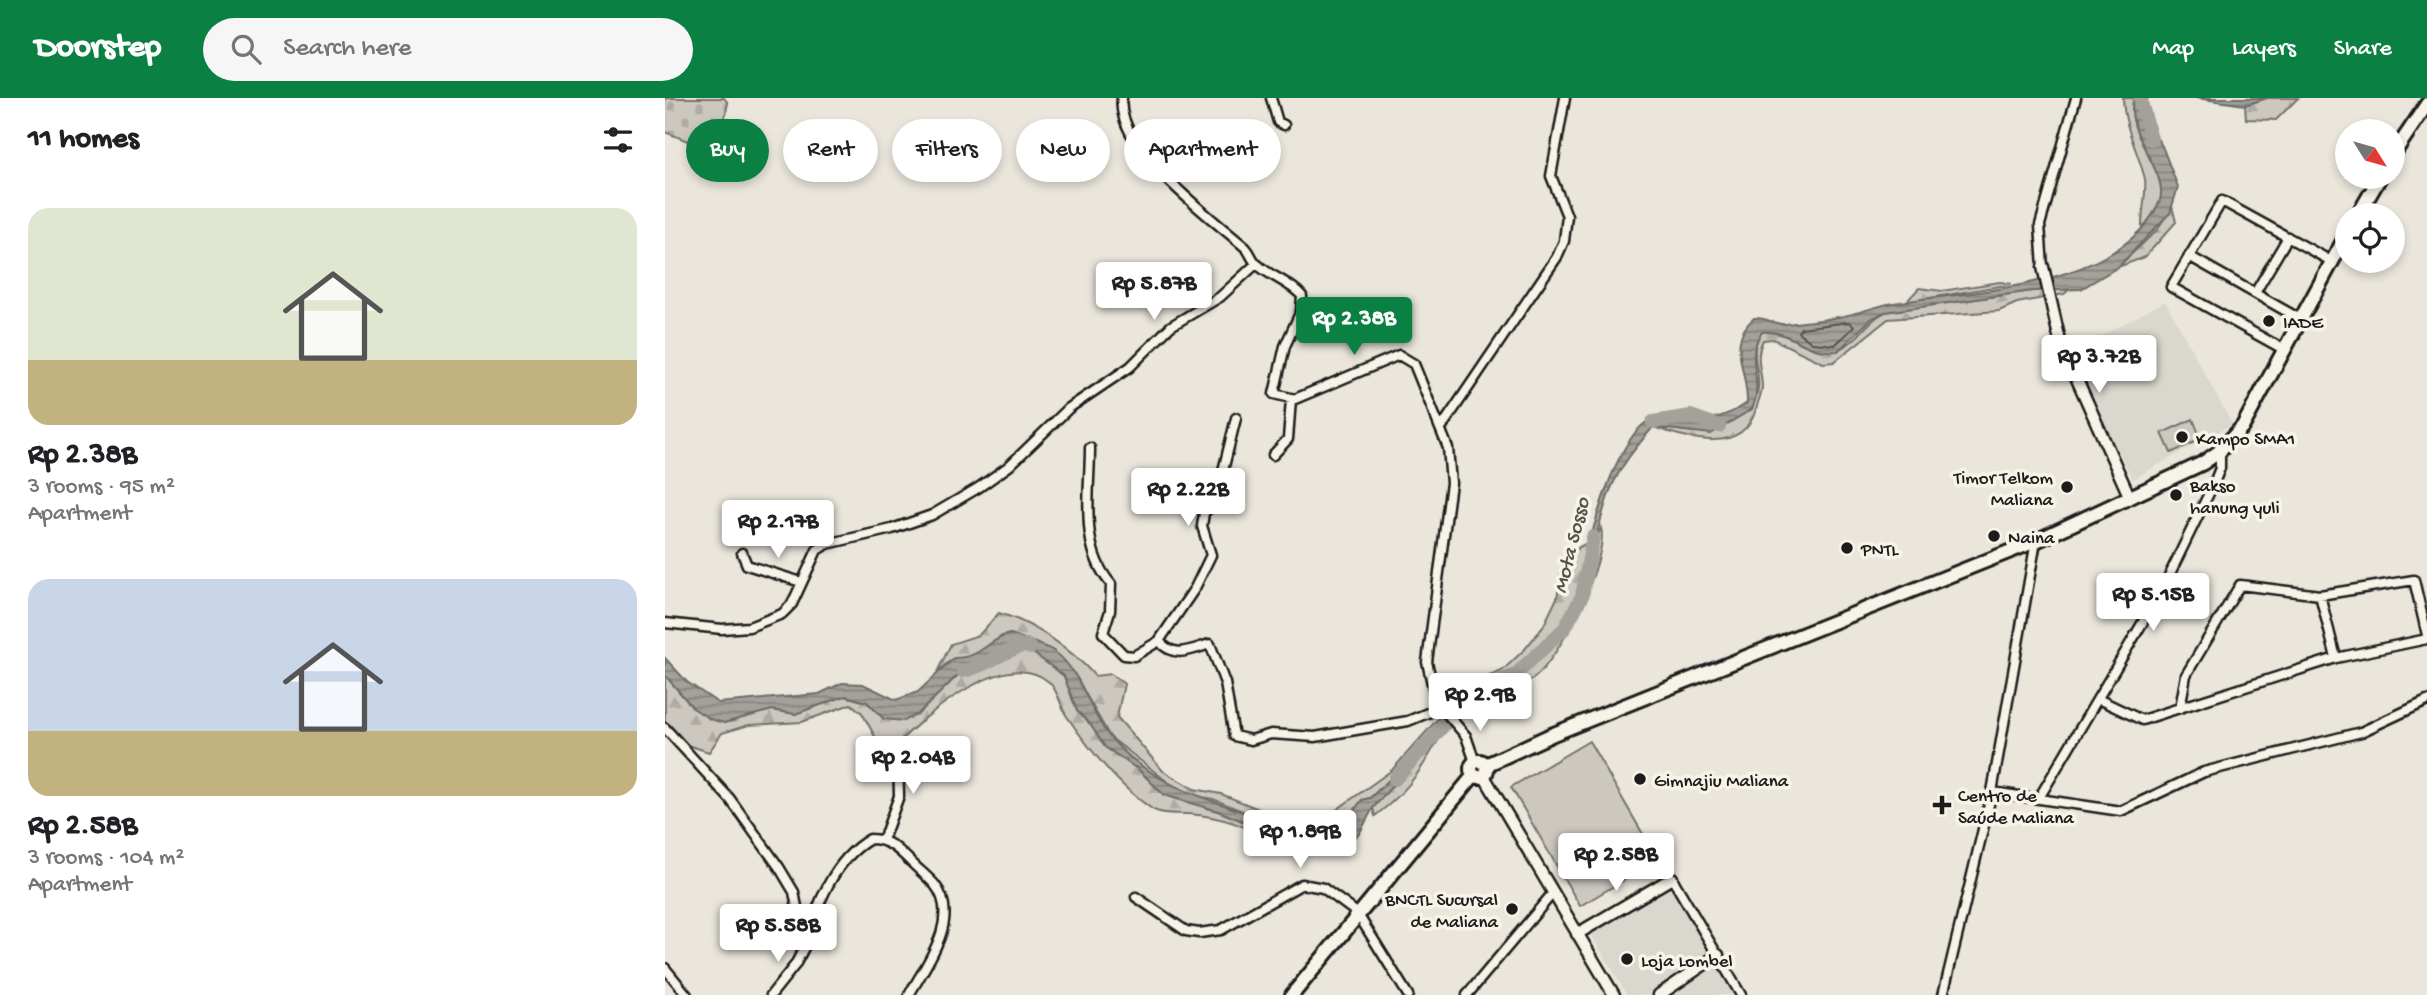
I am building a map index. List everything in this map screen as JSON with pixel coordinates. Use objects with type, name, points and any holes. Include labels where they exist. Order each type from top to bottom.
[{"type":"main road","points":[[2405,137],[2427,104]]},
{"type":"main road","points":[[1292,995],[1357,913],[1480,769],[1551,736],[2036,541],[2203,463],[2220,451],[2243,426],[2335,254]]},
{"type":"street","points":[[1122,98],[1121,107],[1130,129],[1164,176],[1199,211],[1249,250],[1256,264],[1302,296],[1301,311],[1282,355],[1274,394],[1290,399],[1399,355],[1414,364],[1448,448],[1451,483],[1427,642],[1427,662],[1440,708],[1466,736],[1480,769],[1614,995]]},
{"type":"street","points":[[1272,98],[1278,122],[1284,125]]},
{"type":"street","points":[[1441,428],[1557,257],[1565,241],[1567,216],[1551,176],[1565,98]]},
{"type":"street","points":[[2076,98],[2040,225],[2043,267],[2060,341],[2130,498]]},
{"type":"street","points":[[2283,349],[2171,287],[2222,201],[2331,261]]},
{"type":"street","points":[[2255,293],[2288,237]]},
{"type":"street","points":[[2189,256],[2300,319]]},
{"type":"street","points":[[665,623],[722,629],[749,627],[782,614],[792,604],[810,560],[827,544],[892,529],[932,515],[988,481],[1009,466],[1069,408],[1130,367],[1171,326],[1220,297],[1256,264]]},
{"type":"street","points":[[1273,455],[1288,439],[1290,399]]},
{"type":"street","points":[[1090,448],[1090,548],[1100,571],[1111,584],[1110,611],[1103,633],[1124,655],[1134,656],[1159,641],[1195,588],[1211,555],[1202,526],[1203,513],[1210,507],[1220,483],[1236,418]]},
{"type":"street","points":[[2039,798],[2163,588],[2220,468],[2220,451]]},
{"type":"street","points":[[1943,995],[1992,792],[2036,541]]},
{"type":"street","points":[[742,553],[747,565],[801,582]]},
{"type":"street","points":[[2098,699],[2143,720],[2180,709],[2336,658],[2427,637],[2414,580],[2320,595],[2239,585],[2186,675],[2180,709]]},
{"type":"street","points":[[2320,595],[2336,658]]},
{"type":"street","points":[[1159,641],[1167,651],[1175,653],[1210,644],[1225,683],[1234,736],[1240,739],[1251,740],[1271,734],[1315,737],[1408,721],[1440,708]]},
{"type":"street","points":[[1992,792],[2121,811],[2204,772],[2361,732],[2427,701]]},
{"type":"street","points":[[665,728],[730,799],[779,867],[794,892],[805,946]]},
{"type":"street","points":[[883,840],[899,796],[898,749]]},
{"type":"street","points":[[771,995],[795,965],[805,946],[816,909],[838,870],[861,844],[870,839],[883,840],[896,848],[936,886],[943,907],[937,944],[909,995]]},
{"type":"street","points":[[1577,934],[1672,877],[1741,995]]},
{"type":"street","points":[[1136,897],[1186,931],[1199,933],[1221,930],[1302,884],[1323,888],[1357,913],[1408,995]]},
{"type":"street","points":[[1467,995],[1552,894]]},
{"type":"street","points":[[1659,995],[1718,955]]},
{"type":"street","points":[[665,968],[687,995]]},
{"type":"shaded area","points":[[2165,301],[2232,424],[2133,479],[2066,356]]},
{"type":"shaded area","points":[[1668,883],[1734,995],[1627,995],[1589,931]]},
{"type":"green space","points":[[665,98],[724,98],[728,103],[724,119],[686,119],[686,140],[665,132]]},
{"type":"green space","points":[[2123,98],[2134,98],[2134,125],[2153,164],[2161,190],[2159,205],[2142,230],[2145,179],[2129,129]]},
{"type":"green space","points":[[2267,98],[2298,98],[2276,120],[2246,119],[2245,105]]},
{"type":"green space","points":[[2172,206],[2176,222],[2145,257],[2118,267],[2157,230]]},
{"type":"green space","points":[[2000,282],[2012,284],[1906,302],[1919,288],[1942,291]]},
{"type":"green space","points":[[2070,289],[2064,294],[2017,303],[1999,311],[1888,319],[1834,362],[1823,363],[1773,339],[1763,340],[1759,358],[1761,393],[1749,424],[1739,434],[1726,439],[1697,439],[1653,427],[1692,432],[1752,409],[1758,387],[1755,346],[1762,332],[1784,336],[1815,349],[1836,350],[1848,344],[1885,312],[2032,291]]},
{"type":"green space","name":"Kampo SMA1","points":[[2193,419],[2201,439],[2171,453],[2162,433]]},
{"type":"green space","points":[[1601,528],[1601,543],[1590,584],[1568,631],[1544,668],[1530,681],[1497,694],[1457,718],[1445,731],[1408,786],[1375,816],[1373,808],[1405,771],[1406,764],[1370,798],[1362,800],[1340,829],[1318,837],[1279,826],[1213,799],[1192,795],[1169,783],[1110,737],[1081,686],[1028,642],[1010,634],[1002,636],[970,658],[954,658],[937,672],[951,644],[979,635],[999,613],[1012,617],[1051,638],[1095,676],[1111,674],[1124,684],[1117,717],[1163,771],[1194,789],[1221,794],[1282,818],[1332,813],[1392,770],[1453,702],[1477,681],[1502,671],[1525,649],[1543,627],[1557,598],[1562,567],[1579,547],[1589,542],[1586,561]]},
{"type":"green space","points":[[1007,647],[1033,652],[1064,676],[1077,711],[1090,724],[1105,747],[1139,770],[1164,795],[1218,811],[1309,848],[1298,851],[1275,849],[1258,834],[1236,824],[1212,817],[1165,813],[1152,809],[1127,789],[1094,754],[1066,715],[1052,685],[1032,673],[1012,672],[968,688],[927,717],[896,745],[878,742],[862,713],[851,704],[802,722],[749,725],[722,733],[709,752],[684,744],[665,721],[665,675],[693,708],[724,723],[772,710],[795,714],[845,696],[867,702],[884,719],[918,714],[958,675],[976,672],[992,655]]},
{"type":"green space","points":[[1589,741],[1658,860],[1580,906],[1511,787]]},
{"type":"water","points":[[2134,98],[2148,98],[2141,114],[2162,146],[2178,187],[2170,213],[2118,267],[2081,289],[2032,291],[1885,312],[1871,319],[1838,351],[1817,349],[1782,334],[1762,332],[1754,351],[1756,388],[1752,409],[1711,434],[1653,427],[1629,457],[1614,482],[1585,564],[1601,504],[1620,456],[1632,437],[1646,423],[1660,417],[1684,421],[1703,420],[1731,412],[1747,403],[1739,347],[1745,327],[1754,318],[1781,324],[1817,321],[1893,303],[1968,294],[2044,280],[2081,268],[2113,252],[2140,231],[2159,203],[2161,191],[2154,166],[2135,125],[2132,112]]},
{"type":"water","points":[[2196,98],[2267,98],[2245,105]]},
{"type":"water","points":[[1011,634],[1050,649],[1065,661],[1110,737],[1145,768],[1179,788],[1271,822],[1319,836],[1333,832],[1362,800],[1370,798],[1407,763],[1405,771],[1373,808],[1359,834],[1337,851],[1309,848],[1218,811],[1164,795],[1139,770],[1105,747],[1090,724],[1077,711],[1064,676],[1033,653],[1007,647],[992,655],[976,672],[958,675],[918,714],[904,721],[884,719],[867,702],[845,696],[795,714],[772,710],[724,723],[710,719],[693,708],[665,675],[665,658],[687,682],[718,703],[819,694],[842,683],[863,684],[896,700],[918,692],[954,658],[972,655]]},
{"type":"waterway","name":"Mota Sosso","points":[[2140,98],[2151,139]]},
{"type":"waterway","name":"Mota Sosso","points":[[1653,422],[1691,416],[1719,426]]},
{"type":"waterway","name":"Mota Sosso","points":[[1395,779],[1454,714],[1492,685],[1515,675],[1565,628],[1582,596],[1593,537]]},
{"type":"waterway","name":"Mota Sosso","points":[[963,671],[1017,648],[1026,645],[1030,648]]},
{"type":"waterway","name":"Mota Sosso","points":[[1264,823],[1282,838],[1308,842]]},
{"type":"place","name":"IADE","points":[[2269,321]]},
{"type":"place","name":"Kampo SMA1","points":[[2182,437]]},
{"type":"place","name":"Timor Telkom Maliana","points":[[2067,487]]},
{"type":"place","name":"Bakso hanung yuli","points":[[2176,495]]},
{"type":"place","name":"Naina","points":[[1994,536]]},
{"type":"place","name":"PNTL","points":[[1847,548]]},
{"type":"place","name":"Gimnajiu Maliana","points":[[1640,779]]},
{"type":"place","name":"Centro de Saúde Maliana","points":[[1942,805]]},
{"type":"place","name":"BNCTL Sucursal de Maliana","points":[[1512,909]]},
{"type":"place","name":"Loja Lombel","points":[[1627,959]]}]
